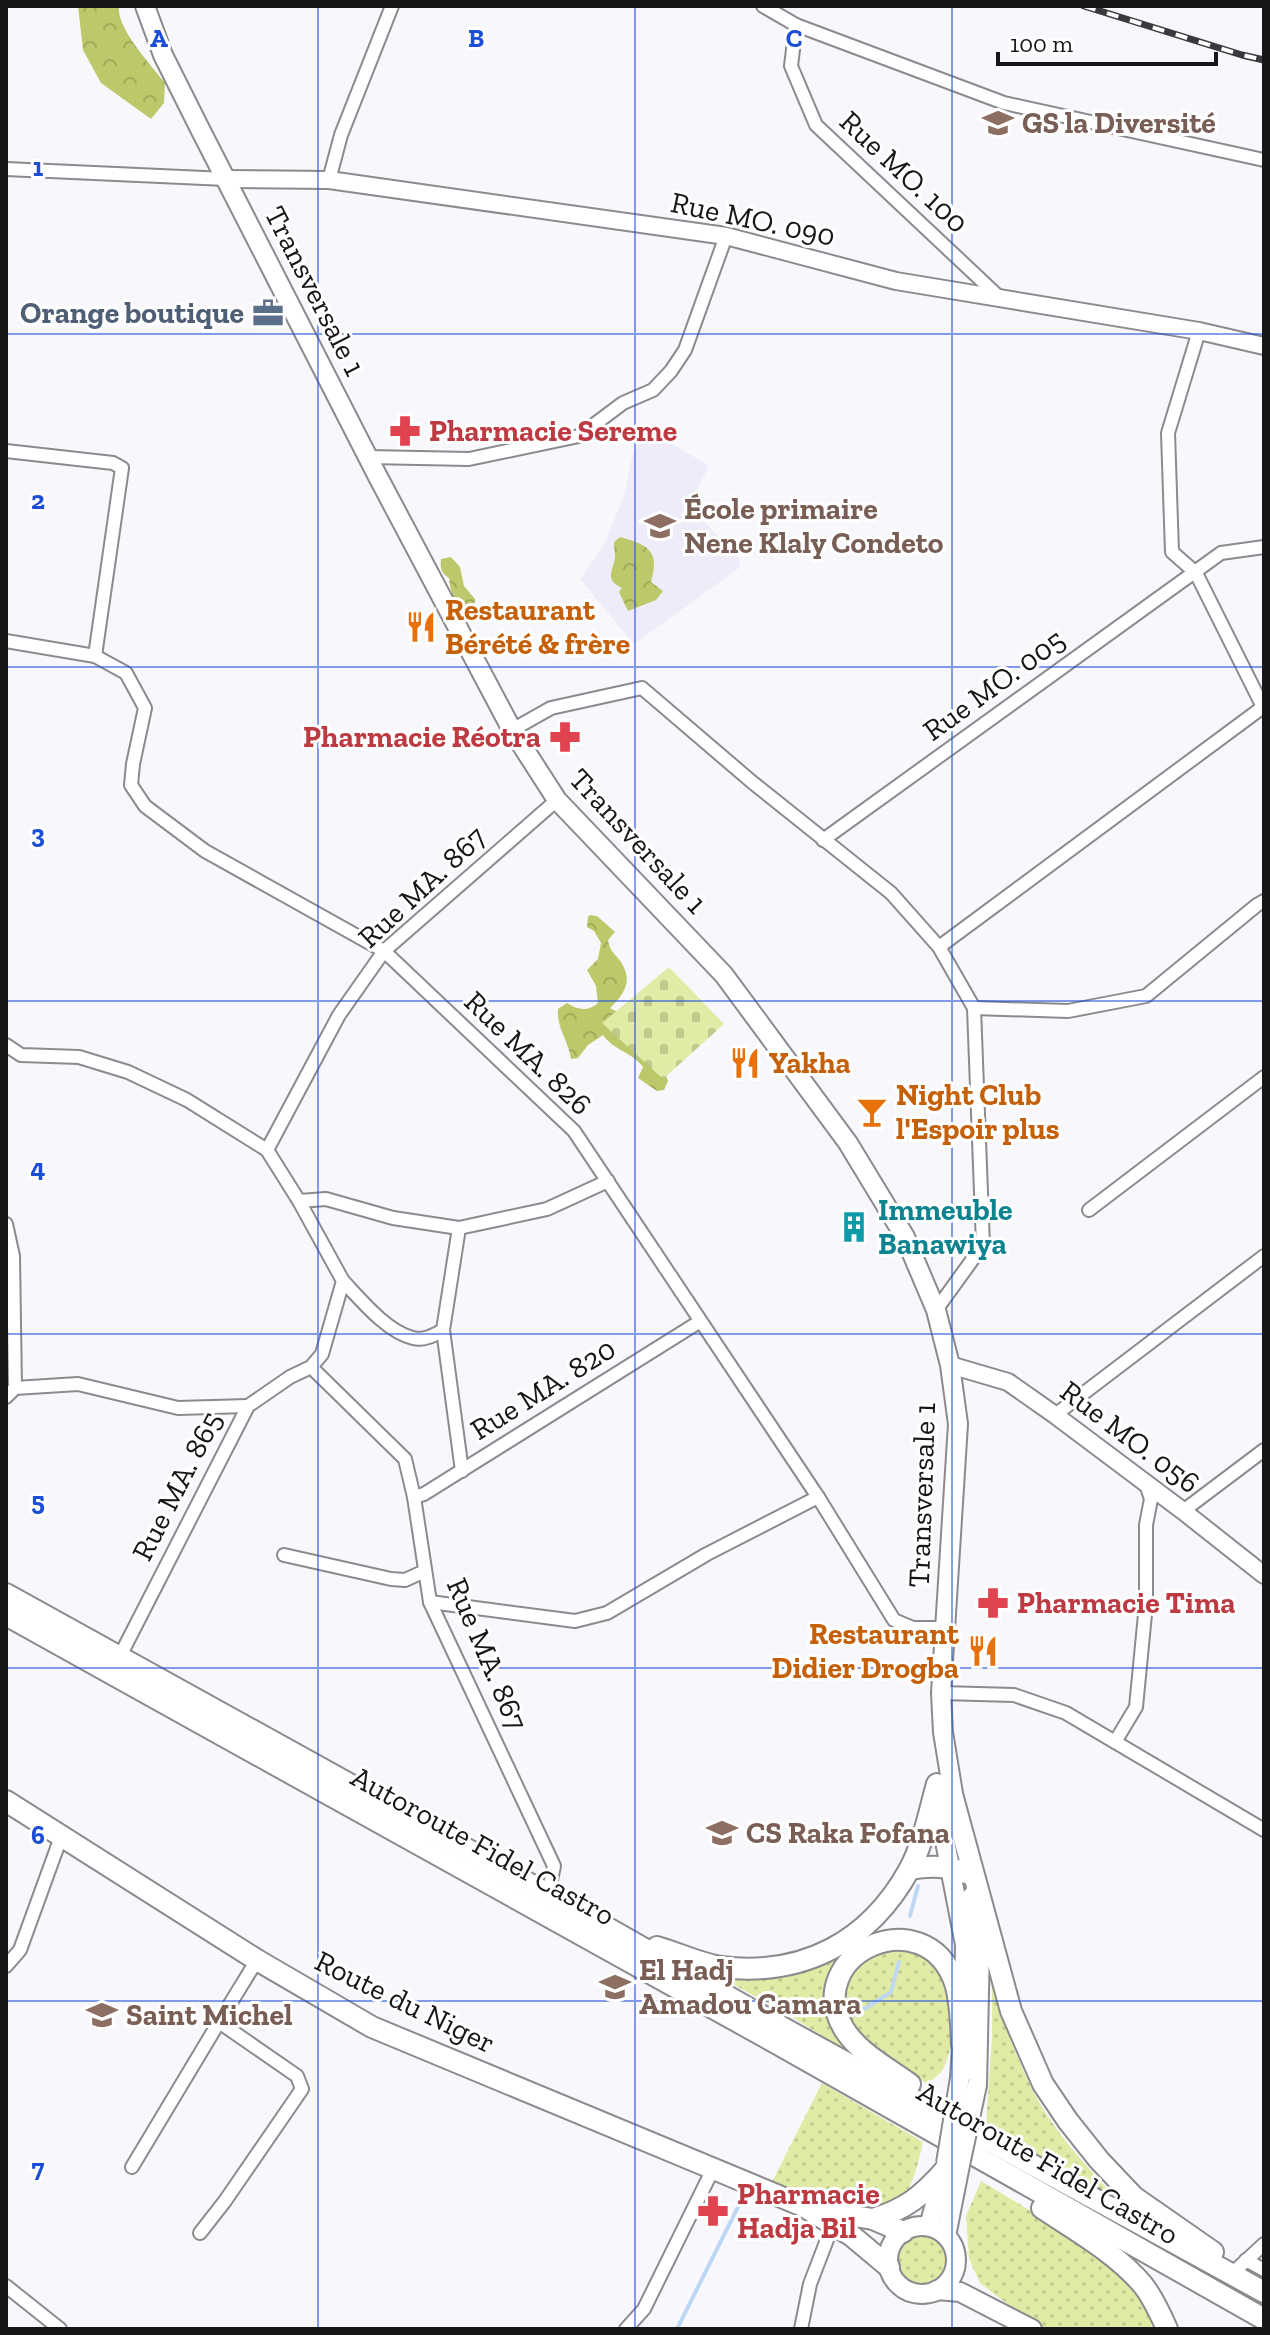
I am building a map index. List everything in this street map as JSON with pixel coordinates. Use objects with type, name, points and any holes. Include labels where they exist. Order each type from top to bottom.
[{"type":"main road","name":"Transversale 1","points":[[145,6],[163,55],[368,457],[512,730],[557,800],[724,975],[848,1143],[905,1237],[936,1310],[950,1365],[958,1424],[944,1628],[943,1732],[938,1759],[945,1791],[942,1826],[960,1870],[980,1945],[968,2081],[950,2166],[929,2226]]},
{"type":"main road","name":"Autoroute Fidel Castro","points":[[6,1594],[1264,2292]]},
{"type":"main road","name":"Autoroute Fidel Castro","points":[[6,1615],[1264,2319]]},
{"type":"main road","points":[[614,1933],[717,1966],[766,1969],[807,1961],[856,1933],[884,1908],[910,1869],[945,1791]]},
{"type":"main road","points":[[945,1791],[1011,2011],[1043,2084],[1099,2160],[1134,2197],[1242,2265],[1264,2292]]},
{"type":"main road","name":"Route du Niger","points":[[6,1801],[257,1960],[372,2027],[803,2206],[852,2236],[889,2267]]},
{"type":"main road","points":[[910,1869],[930,1866],[960,1870]]},
{"type":"main road","name":"Transversale 1","points":[[960,1870],[965,1945],[962,2045],[968,2081]]},
{"type":"main road","points":[[962,2045],[955,1984],[938,1956],[925,1946],[912,1940],[884,1941],[856,1954],[846,1964],[839,1976],[836,2000],[837,2011],[849,2035],[872,2057],[988,2140]]},
{"type":"main road","points":[[934,2132],[984,2170],[1116,2259],[1142,2284],[1157,2306],[1167,2329]]},
{"type":"main road","name":"Transversale 1","points":[[946,2236],[950,2166]]},
{"type":"main road","points":[[873,2219],[896,2212],[919,2198],[950,2166]]},
{"type":"main road","name":"Route du Niger","points":[[803,2206],[873,2219],[903,2232]]},
{"type":"main road","points":[[937,2290],[952,2276],[955,2266],[952,2245],[946,2236],[929,2226],[911,2228],[903,2232],[890,2247],[889,2267],[899,2284],[907,2290],[927,2293],[937,2290],[960,2292],[1032,2329]]},
{"type":"main road","points":[[955,2266],[982,2302]]},
{"type":"main road","points":[[1157,2306],[1158,2329]]},
{"type":"street","points":[[329,180],[341,135],[392,6]]},
{"type":"street","points":[[763,6],[796,25],[1004,103],[1264,160]]},
{"type":"street","name":"Rue MO. 100","points":[[796,25],[791,66],[816,125],[998,296]]},
{"type":"street","points":[[6,169],[226,179]]},
{"type":"street","name":"Rue MO. 090","points":[[226,179],[329,180],[726,236],[896,281],[1199,331],[1264,346]]},
{"type":"street","points":[[368,457],[469,459],[579,436],[623,403],[653,390],[671,371],[685,350],[726,236]]},
{"type":"street","points":[[939,947],[1264,708],[1196,573],[1172,552],[1168,433],[1199,331]]},
{"type":"street","points":[[6,451],[113,463],[122,468],[95,656]]},
{"type":"street","name":"Rue MO. 005","points":[[823,840],[1221,553],[1264,547]]},
{"type":"street","name":"Rue MA. 826","points":[[6,641],[95,656],[126,673],[145,708],[131,785],[145,806],[205,851],[384,951],[574,1131],[818,1497],[894,1620],[913,1628],[944,1628]]},
{"type":"street","points":[[512,730],[551,708],[642,688],[891,893],[939,947],[974,1008],[983,1245],[936,1310]]},
{"type":"street","name":"Rue MA. 867","points":[[267,1150],[339,1015],[384,951],[557,800]]},
{"type":"street","points":[[974,1008],[1068,1011],[1146,996],[1264,901]]},
{"type":"street","points":[[6,1045],[21,1055],[79,1057],[128,1072],[187,1100],[267,1150],[343,1281],[378,1317],[413,1338],[428,1338],[443,1330]]},
{"type":"street","points":[[1089,1210],[1264,1077]]},
{"type":"street","points":[[299,1201],[326,1199],[393,1218],[459,1228],[547,1209],[608,1181]]},
{"type":"street","points":[[6,1224],[13,1256],[10,1392],[78,1384],[178,1408],[248,1406]]},
{"type":"street","points":[[459,1228],[443,1330],[462,1471]]},
{"type":"street","points":[[1055,1415],[1264,1256]]},
{"type":"street","points":[[311,1367],[322,1354],[343,1281]]},
{"type":"street","name":"Rue MA. 820","points":[[414,1497],[462,1471],[699,1322]]},
{"type":"street","name":"Rue MO. 056","points":[[950,1365],[1008,1382],[1264,1575]]},
{"type":"street","name":"Rue MA. 867","points":[[311,1367],[405,1459],[430,1602],[554,1866],[548,1894]]},
{"type":"street","name":"Rue MA. 865","points":[[120,1656],[248,1406],[290,1377],[311,1367]]},
{"type":"street","points":[[1183,1511],[1264,1450]]},
{"type":"street","points":[[1115,1742],[1136,1707],[1146,1604],[1146,1525],[1151,1499],[1146,1484]]},
{"type":"street","points":[[430,1602],[575,1621],[607,1613],[707,1554],[818,1497]]},
{"type":"street","points":[[284,1555],[391,1579],[405,1580],[425,1571]]},
{"type":"street","points":[[941,1693],[1014,1695],[1066,1713],[1264,1830]]},
{"type":"street","points":[[6,1966],[20,1950],[61,1837]]},
{"type":"street","points":[[132,2167],[257,1960]]},
{"type":"street","points":[[200,2233],[302,2089],[297,2076],[219,2022]]},
{"type":"street","points":[[626,2329],[644,2309],[713,2169]]},
{"type":"street","points":[[801,2329],[810,2284],[833,2224]]},
{"type":"street","points":[[1242,2265],[1264,2244]]},
{"type":"street","points":[[1242,2265],[1264,2270]]},
{"type":"street","points":[[6,2286],[60,2329]]},
{"type":"shaded area","name":"École primaire Nene Klaly Condeto","points":[[646,428],[709,466],[689,505],[740,560],[739,568],[634,644],[580,579],[603,547],[624,496],[632,457]]},
{"type":"green space","points":[[78,6],[119,6],[123,25],[165,83],[164,103],[151,119],[101,83],[83,50]]},
{"type":"green space","points":[[620,537],[650,551],[654,563],[651,582],[663,591],[656,600],[628,611],[619,592],[622,588],[611,578],[614,542]]},
{"type":"green space","points":[[451,557],[460,567],[464,586],[475,599],[474,613],[467,618],[457,605],[449,578],[441,568],[441,559]]},
{"type":"green space","points":[[590,915],[597,916],[615,932],[608,940],[627,978],[621,996],[610,1008],[625,1016],[664,1071],[668,1081],[664,1090],[657,1091],[638,1078],[643,1067],[603,1035],[588,1045],[578,1058],[571,1059],[558,1009],[567,1003],[583,1009],[598,1003],[596,986],[587,970],[598,959],[601,943],[594,931],[587,927]]},
{"type":"green space","points":[[669,967],[724,1024],[663,1079],[602,1023]]},
{"type":"green space","points":[[909,1949],[939,1971],[946,1985],[951,2010],[951,2038],[946,2063],[940,2074],[927,2084],[862,2038],[842,2015],[848,1971],[875,1950]]},
{"type":"green space","points":[[845,1951],[828,1981],[829,2008],[862,2061],[720,1977],[737,1977]]},
{"type":"green space","points":[[992,1979],[1014,2047],[1036,2097],[1071,2148],[1121,2203],[986,2124]]},
{"type":"green space","points":[[822,2083],[923,2142],[908,2189],[893,2205],[878,2210],[840,2207],[771,2184]]},
{"type":"green space","points":[[981,2181],[1071,2235],[1137,2288],[1153,2312],[1151,2329],[1045,2329],[980,2283],[969,2259],[966,2216]]},
{"type":"green space","points":[[922,2232],[933,2234],[941,2240],[947,2248],[947,2270],[941,2278],[933,2284],[922,2286],[911,2284],[903,2278],[897,2270],[895,2259],[897,2248],[903,2240],[911,2234]]},
{"type":"waterway","points":[[910,1916],[918,1886]]},
{"type":"waterway","points":[[855,2015],[891,1992],[899,1962]]},
{"type":"waterway","points":[[677,2329],[741,2201]]},
{"type":"railway","points":[[1084,6],[1264,60]]},
{"type":"place","name":"GS la Diversité","points":[[998,123]]},
{"type":"place","name":"Orange boutique","points":[[268,313]]},
{"type":"place","name":"Pharmacie Sereme","points":[[405,431]]},
{"type":"place","name":"École primaire Nene Klaly Condeto","points":[[660,526]]},
{"type":"place","name":"Restaurant Bérété & frère","points":[[421,627]]},
{"type":"place","name":"Pharmacie Réotra","points":[[565,737]]},
{"type":"place","name":"Yakha","points":[[745,1063]]},
{"type":"place","name":"Night Club l'Espoir plus","points":[[872,1112]]},
{"type":"place","name":"Immeuble Banawiya","points":[[854,1227]]},
{"type":"place","name":"Pharmacie Tima","points":[[993,1603]]},
{"type":"place","name":"Restaurant Didier Drogba","points":[[983,1651]]},
{"type":"place","name":"CS Raka Fofana","points":[[722,1833]]},
{"type":"place","name":"El Hadj Amadou Camara","points":[[615,1987]]},
{"type":"place","name":"Saint Michel","points":[[102,2015]]},
{"type":"place","name":"Pharmacie Hadja Bil","points":[[713,2211]]}]
